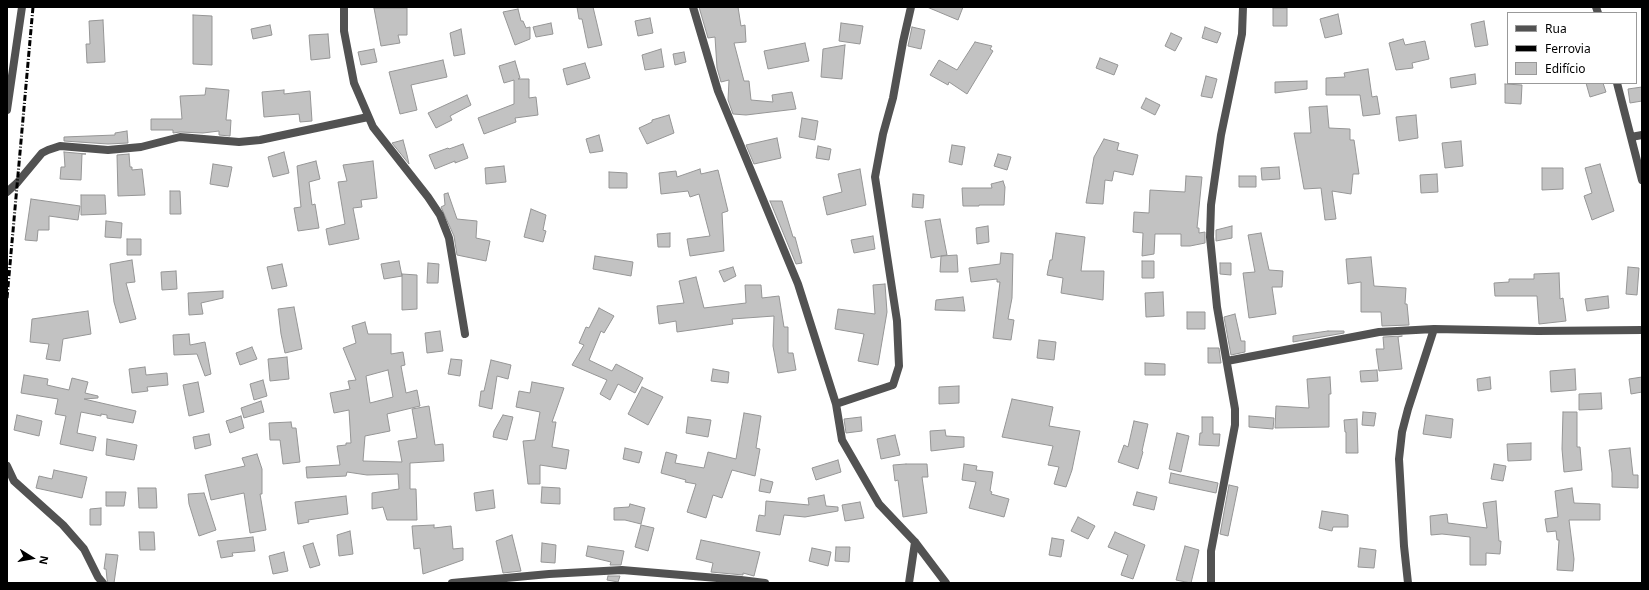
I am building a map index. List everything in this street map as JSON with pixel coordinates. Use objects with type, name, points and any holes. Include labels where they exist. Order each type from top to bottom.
[{"type":"street","points":[[7,110],[22,7]]},
{"type":"street","points":[[344,7],[344,31],[354,83],[372,127],[428,197],[440,215],[449,238],[465,334]]},
{"type":"street","points":[[693,7],[718,91],[798,284],[836,404],[842,440],[879,504],[915,542],[946,583]]},
{"type":"street","points":[[836,404],[893,386],[900,366],[897,321],[875,177],[883,134],[894,98],[903,42],[911,7]]},
{"type":"street","points":[[1211,583],[1211,551],[1235,425],[1235,409],[1216,299],[1210,237],[1211,205],[1223,128],[1242,34],[1243,7]]},
{"type":"street","points":[[1617,84],[1642,180]]},
{"type":"street","points":[[7,192],[17,183],[42,154],[48,150],[60,146],[108,150],[142,146],[180,137],[239,142],[260,140],[368,117]]},
{"type":"street","points":[[1631,137],[1642,135]]},
{"type":"street","points":[[1227,361],[1379,332],[1434,328],[1538,331],[1642,330]]},
{"type":"street","points":[[1408,583],[1404,546],[1399,459],[1402,432],[1408,409],[1434,328]]},
{"type":"street","points":[[7,466],[14,480],[63,525],[84,549],[98,577],[103,583]]},
{"type":"street","points":[[910,583],[915,542]]},
{"type":"street","points":[[452,583],[622,570],[765,583]]},
{"type":"building","points":[[577,7],[593,7],[602,45],[588,48],[582,19],[579,19]]},
{"type":"building","points":[[699,7],[738,7],[741,26],[745,25],[746,42],[734,43],[744,81],[749,81],[751,100],[773,102],[772,95],[792,92],[796,109],[746,115],[733,114],[728,100],[729,80],[721,82],[717,68],[715,37],[708,38]]},
{"type":"building","points":[[927,7],[963,7],[958,20]]},
{"type":"building","points":[[374,8],[407,8],[407,35],[398,35],[400,43],[381,46]]},
{"type":"building","points":[[1273,8],[1287,8],[1287,26],[1273,26]]},
{"type":"building","points":[[518,9],[521,21],[523,21],[526,28],[530,27],[530,39],[515,45],[503,12]]},
{"type":"building","points":[[1338,14],[1342,34],[1325,38],[1320,19]]},
{"type":"building","points":[[193,15],[212,16],[212,65],[193,64]]},
{"type":"building","points":[[650,18],[653,33],[638,36],[635,21]]},
{"type":"building","points":[[103,20],[105,62],[87,63],[86,44],[90,44],[89,21]]},
{"type":"building","points":[[1484,21],[1488,45],[1475,47],[1471,24]]},
{"type":"building","points":[[551,23],[553,34],[536,37],[533,27]]},
{"type":"building","points":[[841,23],[863,26],[860,44],[839,41]]},
{"type":"building","points":[[270,25],[272,35],[253,39],[251,29]]},
{"type":"building","points":[[912,27],[925,30],[921,49],[908,46]]},
{"type":"building","points":[[1205,27],[1221,33],[1217,43],[1202,38]]},
{"type":"building","points":[[461,29],[465,54],[454,56],[450,33]]},
{"type":"building","points":[[1171,33],[1182,38],[1175,51],[1165,46]]},
{"type":"building","points":[[328,34],[330,58],[311,60],[309,35]]},
{"type":"building","points":[[1403,39],[1405,45],[1425,41],[1429,59],[1412,63],[1413,68],[1396,70],[1389,43]]},
{"type":"building","points":[[975,42],[992,46],[990,49],[993,51],[967,94],[949,82],[948,85],[930,75],[939,60],[957,70]]},
{"type":"building","points":[[805,43],[809,61],[768,69],[764,51]]},
{"type":"building","points":[[845,45],[842,79],[821,77],[823,49]]},
{"type":"building","points":[[374,49],[377,62],[361,65],[358,52]]},
{"type":"building","points":[[661,49],[664,67],[645,70],[642,55]]},
{"type":"building","points":[[684,52],[686,62],[675,65],[673,54]]},
{"type":"building","points":[[1100,58],[1118,65],[1114,75],[1096,68]]},
{"type":"building","points":[[443,60],[447,77],[411,85],[417,110],[400,114],[389,72]]},
{"type":"building","points":[[515,61],[520,78],[518,79],[529,79],[529,98],[536,97],[538,115],[515,118],[516,122],[484,134],[478,118],[514,104],[514,80],[504,83],[499,66]]},
{"type":"building","points":[[585,63],[590,78],[567,85],[563,69]]},
{"type":"building","points":[[1368,69],[1372,97],[1377,96],[1380,114],[1363,116],[1360,95],[1326,95],[1326,78],[1345,77],[1344,73]]},
{"type":"building","points":[[1475,74],[1476,84],[1451,88],[1450,78]]},
{"type":"building","points":[[1206,76],[1217,79],[1212,98],[1201,96]]},
{"type":"building","points":[[1307,81],[1307,89],[1275,93],[1275,82]]},
{"type":"building","points":[[1505,84],[1522,85],[1521,104],[1505,103]]},
{"type":"building","points":[[1586,84],[1603,84],[1606,92],[1590,97]]},
{"type":"building","points":[[1642,87],[1642,101],[1630,103],[1628,89]]},
{"type":"building","points":[[206,88],[229,90],[226,120],[231,120],[230,136],[219,135],[219,131],[203,133],[173,133],[173,130],[151,130],[151,119],[182,119],[180,96],[205,95]]},
{"type":"building","points":[[284,90],[284,94],[310,91],[312,121],[300,122],[299,114],[264,117],[262,92]]},
{"type":"building","points":[[467,95],[471,105],[450,116],[452,120],[436,128],[428,113]]},
{"type":"building","points":[[1146,98],[1160,105],[1155,115],[1141,108]]},
{"type":"building","points":[[1327,106],[1329,128],[1350,129],[1350,140],[1354,140],[1359,174],[1353,174],[1351,194],[1332,191],[1336,219],[1325,220],[1321,188],[1304,189],[1294,133],[1311,133],[1309,107]]},
{"type":"building","points":[[669,115],[674,133],[647,144],[639,128],[652,122],[652,120]]},
{"type":"building","points":[[1416,115],[1418,138],[1399,141],[1396,117]]},
{"type":"building","points":[[802,118],[818,121],[815,140],[799,137]]},
{"type":"building","points":[[127,131],[128,143],[108,144],[64,141],[64,137],[115,135],[115,133]]},
{"type":"building","points":[[599,135],[603,151],[590,153],[586,139]]},
{"type":"building","points":[[777,138],[781,158],[754,164],[746,145]]},
{"type":"building","points":[[1104,139],[1119,143],[1117,150],[1138,155],[1133,175],[1114,171],[1112,181],[1105,180],[1103,204],[1086,203],[1094,157]]},
{"type":"building","points":[[403,140],[407,155],[409,164],[392,143]]},
{"type":"building","points":[[1461,141],[1463,166],[1445,168],[1442,143]]},
{"type":"building","points":[[463,144],[468,158],[455,163],[455,161],[435,169],[429,155]]},
{"type":"building","points":[[952,145],[965,147],[962,165],[949,162]]},
{"type":"building","points":[[818,146],[831,149],[829,160],[816,158]]},
{"type":"building","points":[[64,152],[86,154],[82,154],[81,180],[60,179],[61,167],[65,167]]},
{"type":"building","points":[[284,152],[289,173],[273,177],[268,157]]},
{"type":"building","points":[[129,154],[130,167],[132,167],[132,170],[142,169],[145,195],[118,196],[117,155]]},
{"type":"building","points":[[998,154],[1011,157],[1007,170],[994,166]]},
{"type":"building","points":[[316,161],[320,179],[309,182],[312,205],[315,204],[319,228],[298,231],[294,208],[301,207],[297,166]]},
{"type":"building","points":[[373,161],[377,198],[361,200],[362,207],[353,208],[359,239],[329,245],[326,229],[345,224],[338,182],[347,181],[343,165]]},
{"type":"building","points":[[213,164],[232,167],[228,187],[210,184]]},
{"type":"building","points":[[1600,164],[1614,211],[1592,220],[1584,196],[1592,193],[1585,168]]},
{"type":"building","points":[[504,166],[506,182],[486,184],[485,168]]},
{"type":"building","points":[[1279,167],[1280,179],[1262,180],[1261,168]]},
{"type":"building","points":[[1542,168],[1563,168],[1563,189],[1542,190]]},
{"type":"building","points":[[700,169],[701,174],[718,170],[728,211],[722,213],[724,251],[690,256],[687,239],[710,236],[699,194],[690,197],[688,191],[661,194],[659,173],[676,171],[677,177]]},
{"type":"building","points":[[860,169],[866,205],[827,215],[823,197],[842,192],[838,174]]},
{"type":"building","points":[[609,172],[627,173],[627,188],[609,188]]},
{"type":"building","points":[[1437,174],[1438,192],[1421,193],[1420,175]]},
{"type":"building","points":[[1186,176],[1202,177],[1197,228],[1199,228],[1199,233],[1205,232],[1205,243],[1181,246],[1181,234],[1155,234],[1154,254],[1142,256],[1143,233],[1133,232],[1134,212],[1149,213],[1150,190],[1185,192]]},
{"type":"building","points":[[1239,176],[1256,176],[1256,187],[1239,187]]},
{"type":"building","points":[[1003,181],[1005,187],[1004,205],[963,206],[962,188],[992,188],[991,184]]},
{"type":"building","points":[[170,191],[180,191],[181,214],[170,214]]},
{"type":"building","points":[[448,193],[457,219],[477,221],[476,238],[490,241],[486,261],[457,255],[454,236],[441,207],[445,205],[444,194]]},
{"type":"building","points":[[913,194],[924,195],[923,208],[912,207]]},
{"type":"building","points":[[81,195],[105,195],[106,214],[81,215]]},
{"type":"building","points":[[31,199],[80,206],[78,220],[49,216],[49,230],[38,230],[37,241],[25,240]]},
{"type":"building","points":[[770,201],[782,201],[793,237],[795,237],[802,263],[796,264]]},
{"type":"building","points":[[531,209],[546,215],[543,230],[546,231],[543,242],[524,237]]},
{"type":"building","points":[[940,219],[947,255],[931,258],[925,221]]},
{"type":"building","points":[[106,221],[122,223],[121,238],[105,237]]},
{"type":"building","points":[[988,226],[989,242],[977,244],[976,228]]},
{"type":"building","points":[[1232,226],[1232,238],[1216,241],[1216,230]]},
{"type":"building","points":[[670,233],[670,247],[658,247],[657,234]]},
{"type":"building","points":[[1056,233],[1085,237],[1081,271],[1104,271],[1103,300],[1061,293],[1063,278],[1047,275],[1050,260],[1052,260]]},
{"type":"building","points":[[1261,233],[1269,270],[1283,271],[1282,287],[1272,287],[1276,314],[1249,318],[1243,273],[1255,272],[1248,235]]},
{"type":"building","points":[[873,236],[875,249],[854,253],[851,240]]},
{"type":"building","points":[[127,239],[141,239],[141,255],[127,255]]},
{"type":"building","points":[[1001,253],[1013,254],[1012,298],[1008,319],[1014,320],[1011,340],[993,338],[1000,282],[997,282],[997,279],[971,282],[969,268],[1000,264]]},
{"type":"building","points":[[957,255],[958,272],[940,272],[941,256]]},
{"type":"building","points":[[595,256],[633,262],[631,276],[593,269]]},
{"type":"building","points":[[1371,257],[1374,286],[1406,288],[1405,304],[1407,304],[1409,325],[1382,326],[1381,312],[1361,312],[1361,282],[1348,284],[1346,259]]},
{"type":"building","points":[[132,260],[135,282],[126,283],[136,319],[120,323],[114,302],[110,264]]},
{"type":"building","points":[[399,261],[402,276],[384,279],[381,264]]},
{"type":"building","points":[[1142,261],[1154,261],[1154,278],[1142,278]]},
{"type":"building","points":[[428,263],[439,264],[438,283],[427,283]]},
{"type":"building","points":[[1220,263],[1231,263],[1231,275],[1220,274]]},
{"type":"building","points":[[282,264],[287,286],[272,289],[267,267]]},
{"type":"building","points":[[733,267],[736,276],[724,282],[719,271]]},
{"type":"building","points":[[1628,267],[1639,268],[1637,295],[1626,294]]},
{"type":"building","points":[[176,271],[177,289],[162,290],[161,272]]},
{"type":"building","points":[[1559,273],[1560,299],[1563,298],[1566,321],[1539,324],[1537,296],[1495,296],[1494,283],[1509,282],[1509,279],[1534,279],[1534,274]]},
{"type":"building","points":[[402,274],[417,275],[417,309],[402,310]]},
{"type":"building","points":[[696,277],[704,308],[746,303],[745,285],[761,285],[762,298],[779,296],[784,327],[788,327],[788,353],[793,353],[796,370],[778,373],[773,346],[774,316],[732,319],[733,324],[677,332],[676,321],[659,324],[657,306],[684,303],[679,281]]},
{"type":"building","points":[[885,284],[887,312],[878,365],[858,361],[864,334],[835,329],[838,309],[875,314],[873,285]]},
{"type":"building","points":[[223,291],[223,298],[201,303],[203,314],[189,315],[188,293]]},
{"type":"building","points":[[1163,292],[1164,316],[1146,317],[1145,293]]},
{"type":"building","points":[[1608,296],[1609,308],[1587,311],[1585,299]]},
{"type":"building","points":[[963,297],[965,311],[935,310],[936,300]]},
{"type":"building","points":[[294,307],[302,349],[285,353],[278,309]]},
{"type":"building","points":[[599,308],[614,316],[604,333],[601,331],[589,360],[612,371],[616,364],[643,378],[635,393],[618,384],[610,400],[600,394],[607,380],[572,365],[584,345],[579,343],[586,327],[589,328]]},
{"type":"building","points":[[88,311],[91,334],[63,339],[60,361],[46,359],[49,344],[30,342],[32,319]]},
{"type":"building","points":[[1187,312],[1205,312],[1205,329],[1187,329]]},
{"type":"building","points":[[1235,314],[1241,341],[1245,341],[1245,352],[1231,355],[1224,317]]},
{"type":"building","points":[[365,322],[368,334],[391,334],[391,354],[403,352],[405,365],[401,366],[406,393],[417,390],[420,406],[387,414],[390,431],[365,436],[363,461],[402,462],[398,441],[417,438],[412,409],[429,406],[435,445],[443,444],[444,461],[410,463],[410,489],[416,489],[417,520],[387,520],[383,507],[372,509],[372,493],[399,489],[398,474],[367,475],[347,472],[346,476],[307,478],[306,467],[340,465],[337,446],[351,443],[349,410],[334,413],[330,393],[350,389],[348,381],[356,380],[343,348],[356,343],[352,326]],"holes":[[[388,370],[393,397],[370,403],[366,376]]]},
{"type":"building","points":[[440,331],[443,351],[427,353],[425,333]]},
{"type":"building","points":[[1328,331],[1344,331],[1344,333],[1293,342],[1293,336]]},
{"type":"building","points":[[189,334],[190,345],[205,342],[211,374],[205,376],[197,354],[174,355],[173,335]]},
{"type":"building","points":[[1402,336],[1398,337],[1402,369],[1379,371],[1376,349],[1384,349],[1383,337]]},
{"type":"building","points":[[1039,340],[1056,342],[1054,360],[1037,358]]},
{"type":"building","points":[[252,347],[257,359],[240,365],[236,353]]},
{"type":"building","points":[[1208,348],[1219,348],[1221,363],[1208,363]]},
{"type":"building","points":[[287,357],[289,379],[270,381],[268,359]]},
{"type":"building","points":[[451,359],[462,360],[460,376],[448,374]]},
{"type":"building","points":[[491,360],[511,365],[508,379],[497,376],[492,409],[479,406],[481,391],[484,391]]},
{"type":"building","points":[[1145,363],[1165,364],[1165,375],[1145,375]]},
{"type":"building","points":[[145,367],[146,375],[167,373],[168,385],[147,387],[148,391],[132,393],[129,369]]},
{"type":"building","points":[[713,369],[729,372],[728,383],[711,381]]},
{"type":"building","points":[[1575,369],[1576,390],[1551,392],[1550,371]]},
{"type":"building","points":[[1377,370],[1378,381],[1361,382],[1360,371]]},
{"type":"building","points":[[24,375],[48,379],[47,385],[69,390],[72,378],[88,382],[85,393],[98,396],[98,398],[84,399],[136,411],[133,423],[107,418],[107,415],[101,414],[101,416],[81,412],[77,433],[96,437],[93,451],[60,444],[66,416],[55,414],[58,399],[21,393]]},
{"type":"building","points":[[1330,377],[1331,394],[1329,394],[1329,427],[1275,428],[1276,406],[1309,408],[1307,379]]},
{"type":"building","points":[[1490,377],[1491,389],[1478,391],[1477,379]]},
{"type":"building","points":[[1642,377],[1642,392],[1631,394],[1629,379]]},
{"type":"building","points":[[263,380],[267,396],[254,400],[250,384]]},
{"type":"building","points":[[198,382],[204,412],[189,416],[183,385]]},
{"type":"building","points":[[532,382],[564,388],[552,422],[556,422],[552,447],[569,450],[566,469],[540,465],[540,484],[528,484],[523,441],[535,440],[540,412],[516,407],[519,391],[530,393]]},
{"type":"building","points":[[959,386],[959,403],[939,404],[939,387]]},
{"type":"building","points":[[642,387],[663,397],[648,425],[628,414]]},
{"type":"building","points":[[1601,393],[1602,409],[1579,410],[1579,394]]},
{"type":"building","points":[[1012,399],[1053,407],[1049,426],[1080,431],[1072,470],[1066,487],[1054,484],[1059,467],[1048,465],[1053,446],[1002,437]]},
{"type":"building","points":[[261,401],[264,412],[244,418],[241,408]]},
{"type":"building","points":[[1363,412],[1376,413],[1374,426],[1362,425]]},
{"type":"building","points":[[1563,412],[1577,412],[1577,447],[1580,447],[1582,470],[1564,472],[1562,449]]},
{"type":"building","points":[[744,413],[761,416],[756,448],[760,449],[755,476],[732,470],[722,498],[713,495],[706,518],[687,512],[696,484],[685,482],[686,480],[661,473],[666,452],[677,455],[675,463],[704,468],[708,452],[736,459]]},
{"type":"building","points":[[17,415],[42,421],[39,436],[14,430]]},
{"type":"building","points":[[503,415],[513,417],[507,440],[493,437],[494,431]]},
{"type":"building","points":[[1426,415],[1453,419],[1451,438],[1423,434]]},
{"type":"building","points":[[241,416],[244,428],[230,433],[226,421]]},
{"type":"building","points":[[1249,416],[1274,418],[1273,429],[1249,427]]},
{"type":"building","points":[[688,417],[711,420],[708,437],[686,433]]},
{"type":"building","points":[[861,417],[862,431],[846,433],[844,419]]},
{"type":"building","points":[[1202,417],[1213,417],[1213,434],[1220,434],[1219,446],[1199,445],[1200,433],[1202,433]]},
{"type":"building","points":[[1357,419],[1358,453],[1346,453],[1346,432],[1344,420]]},
{"type":"building","points":[[1134,421],[1148,424],[1138,469],[1118,462],[1124,445],[1128,447]]},
{"type":"building","points":[[291,422],[292,428],[296,428],[300,462],[283,464],[280,440],[270,440],[269,423]]},
{"type":"building","points":[[945,430],[946,436],[964,437],[964,447],[931,451],[930,431]]},
{"type":"building","points":[[1177,433],[1189,436],[1181,472],[1169,469]]},
{"type":"building","points":[[209,434],[211,445],[195,449],[193,437]]},
{"type":"building","points":[[895,435],[900,455],[881,459],[877,439]]},
{"type":"building","points":[[107,439],[137,445],[134,460],[106,455]]},
{"type":"building","points":[[1531,443],[1531,460],[1508,461],[1507,444]]},
{"type":"building","points":[[625,448],[642,452],[639,463],[623,459]]},
{"type":"building","points":[[1630,448],[1633,475],[1638,475],[1638,488],[1612,487],[1609,450]]},
{"type":"building","points":[[257,454],[262,469],[262,494],[260,494],[266,530],[250,533],[244,493],[211,500],[205,475],[245,466],[242,458]]},
{"type":"building","points":[[838,460],[841,472],[816,480],[812,468]]},
{"type":"building","points":[[927,464],[928,477],[922,477],[927,513],[903,517],[898,480],[895,481],[893,465]]},
{"type":"building","points":[[964,464],[977,466],[976,470],[993,472],[990,491],[992,492],[991,494],[1009,499],[1004,517],[969,508],[976,482],[962,480]]},
{"type":"building","points":[[1494,464],[1506,466],[1503,481],[1491,479]]},
{"type":"building","points":[[54,470],[87,477],[82,498],[36,488],[39,476],[52,479]]},
{"type":"building","points":[[1171,473],[1218,483],[1216,493],[1169,483]]},
{"type":"building","points":[[761,479],[773,482],[770,493],[759,491]]},
{"type":"building","points":[[1229,485],[1238,487],[1228,536],[1220,534]]},
{"type":"building","points":[[542,487],[560,488],[560,504],[541,503]]},
{"type":"building","points":[[138,488],[156,488],[157,508],[139,508]]},
{"type":"building","points":[[1572,488],[1574,503],[1600,504],[1600,520],[1569,520],[1574,559],[1573,571],[1557,570],[1559,540],[1557,540],[1556,531],[1547,532],[1545,519],[1558,517],[1555,491]]},
{"type":"building","points":[[493,490],[495,508],[476,511],[474,493]]},
{"type":"building","points":[[106,492],[126,492],[124,506],[106,506]]},
{"type":"building","points":[[1137,492],[1157,497],[1154,510],[1133,505]]},
{"type":"building","points":[[204,493],[216,530],[199,536],[189,504],[188,494]]},
{"type":"building","points":[[824,495],[826,506],[838,507],[838,511],[805,517],[784,515],[780,535],[756,531],[759,515],[765,516],[766,501],[809,505],[808,498]]},
{"type":"building","points":[[346,496],[348,514],[308,520],[309,522],[298,524],[295,502]]},
{"type":"building","points":[[1496,501],[1499,541],[1501,541],[1500,554],[1486,553],[1486,565],[1470,565],[1470,537],[1442,534],[1431,535],[1430,516],[1447,514],[1448,523],[1487,528],[1483,503]]},
{"type":"building","points":[[860,502],[864,518],[845,521],[842,505]]},
{"type":"building","points":[[630,504],[645,508],[641,524],[625,520],[614,520],[614,508],[629,507]]},
{"type":"building","points":[[101,508],[101,525],[90,525],[90,509]]},
{"type":"building","points":[[1322,511],[1348,515],[1348,527],[1333,527],[1332,531],[1319,528]]},
{"type":"building","points":[[1078,517],[1095,526],[1088,539],[1071,531]]},
{"type":"building","points":[[434,525],[434,528],[451,526],[453,549],[463,548],[463,560],[423,574],[420,548],[414,549],[412,526]]},
{"type":"building","points":[[641,525],[654,528],[648,551],[635,547]]},
{"type":"building","points":[[350,531],[353,554],[339,556],[337,535]]},
{"type":"building","points":[[139,532],[154,532],[155,550],[140,550]]},
{"type":"building","points":[[1115,532],[1145,545],[1133,579],[1121,575],[1128,555],[1108,547]]},
{"type":"building","points":[[512,535],[521,571],[503,573],[496,541]]},
{"type":"building","points":[[253,537],[255,551],[232,553],[233,556],[221,558],[217,541]]},
{"type":"building","points":[[1052,538],[1064,540],[1061,557],[1049,555]]},
{"type":"building","points":[[701,540],[760,552],[754,576],[743,573],[743,575],[711,572],[713,563],[696,559]]},
{"type":"building","points":[[313,543],[320,565],[310,568],[303,546]]},
{"type":"building","points":[[542,543],[556,545],[555,563],[541,562]]},
{"type":"building","points":[[588,546],[624,551],[621,565],[610,565],[611,562],[586,556]]},
{"type":"building","points":[[1185,546],[1199,550],[1191,583],[1176,580]]},
{"type":"building","points":[[836,547],[850,547],[849,562],[835,561]]},
{"type":"building","points":[[812,548],[831,552],[828,566],[809,561]]},
{"type":"building","points":[[1360,548],[1376,550],[1374,568],[1358,567]]},
{"type":"building","points":[[284,552],[288,571],[273,574],[269,556]]},
{"type":"building","points":[[106,554],[118,555],[114,583],[108,583],[106,569],[104,569]]},
{"type":"building","points":[[608,576],[620,576],[618,582],[607,580]]},
{"type":"railway","points":[[7,298],[33,7]]}]
